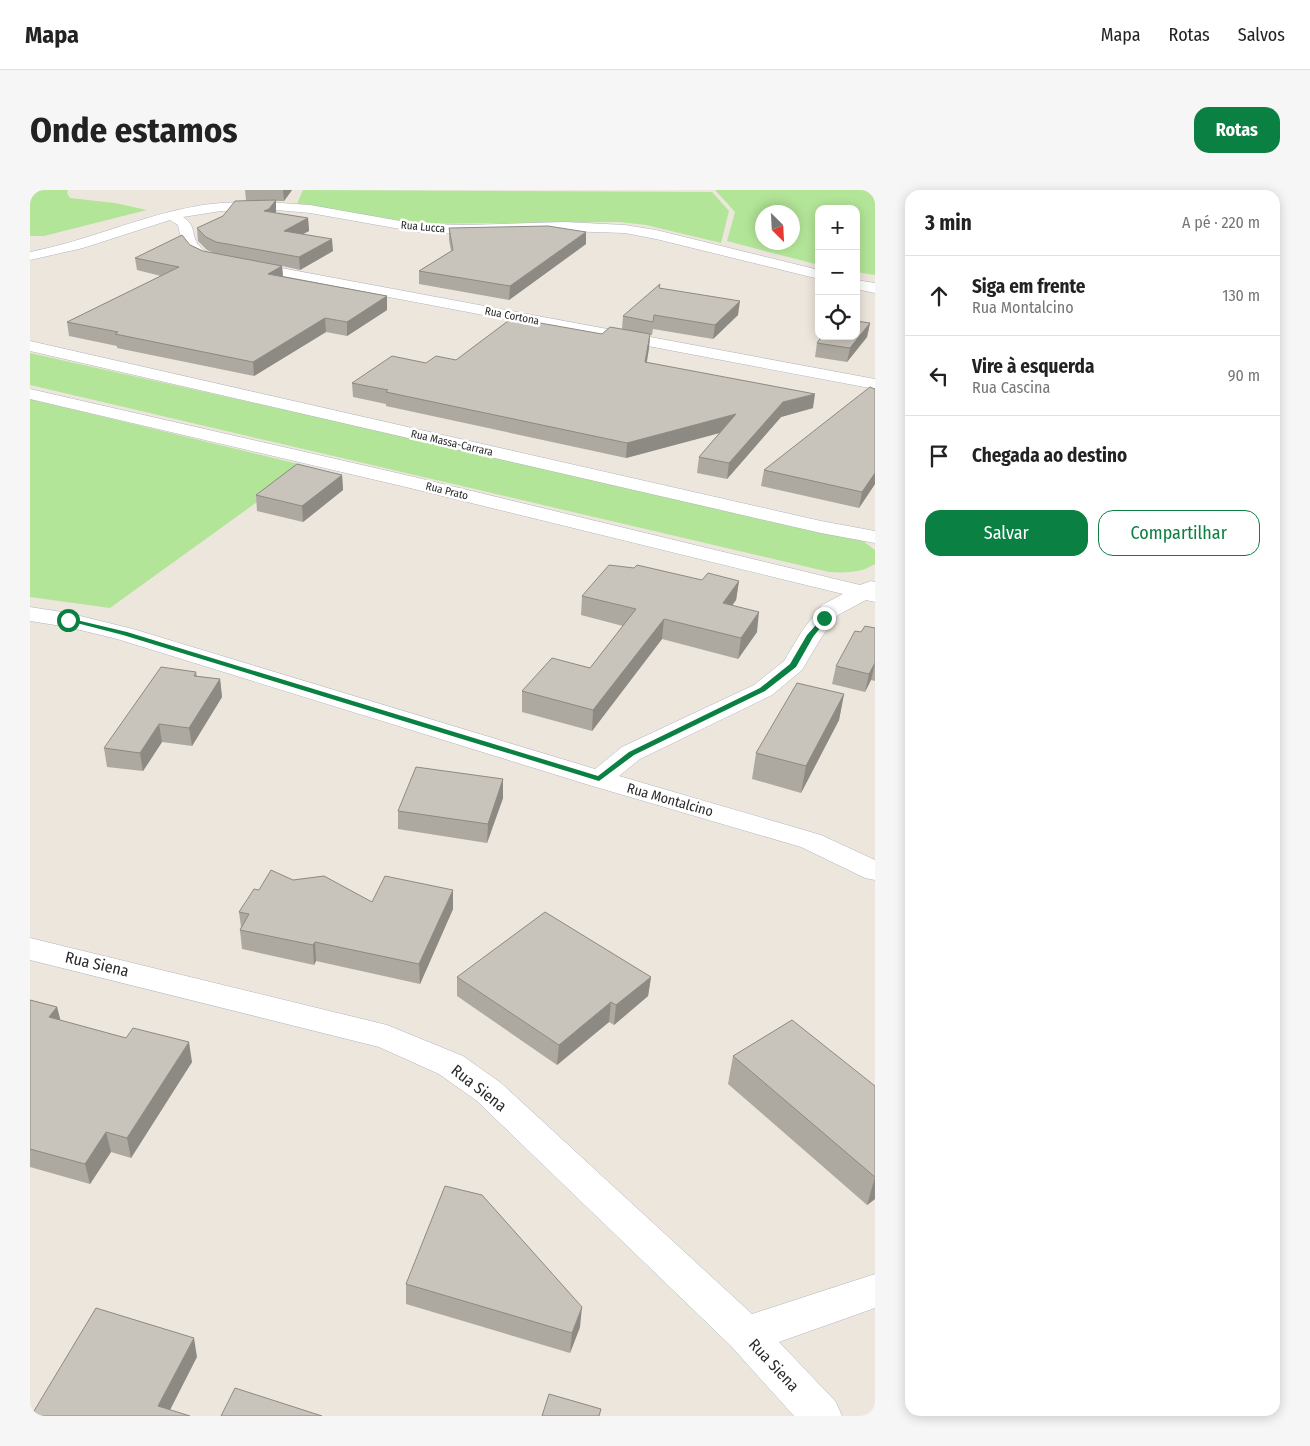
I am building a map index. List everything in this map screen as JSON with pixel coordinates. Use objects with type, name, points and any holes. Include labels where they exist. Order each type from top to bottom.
[{"type":"street","name":"Rua Lucca","points":[[30,256],[71,247],[172,216],[220,207],[260,206],[309,209],[414,228],[457,230],[614,228],[643,232],[815,274]]},
{"type":"street","name":"Rua Cortona","points":[[172,216],[184,223],[190,247],[196,255],[214,260],[875,384]]},
{"type":"street","points":[[860,285],[875,288]]},
{"type":"street","name":"Rua Massa-Carrara","points":[[30,346],[821,527],[875,537]]},
{"type":"street","name":"Rua Prato","points":[[30,394],[871,591]]},
{"type":"street","points":[[599,779],[631,753],[762,690],[793,665],[810,636],[830,610],[871,591]]},
{"type":"street","name":"Rua Montalcino","points":[[30,614],[68,620],[125,634],[599,779],[811,841],[843,854],[875,871]]},
{"type":"street","name":"Rua Siena","points":[[30,948],[387,1036],[451,1065],[489,1092],[745,1333],[821,1416]]},
{"type":"street","points":[[745,1333],[764,1329],[875,1291]]},
{"type":"green space","points":[[30,190],[68,190],[67,193],[70,198],[115,203],[147,210],[44,236],[30,236]]},
{"type":"green space","points":[[303,190],[712,192],[729,211],[721,243],[646,225],[619,222],[417,224],[297,204]]},
{"type":"green space","points":[[715,190],[875,190],[875,275],[860,273],[860,205],[815,205],[815,264],[762,250],[800,250],[800,205],[755,205],[755,248],[727,241],[735,212]]},
{"type":"green space","points":[[30,353],[859,538],[875,550],[875,564],[853,572],[829,572],[30,385]]},
{"type":"green space","points":[[30,399],[307,466],[110,608],[30,597]]},
{"type":"building","points":[[276,200],[269,209],[264,211],[308,218],[284,231],[332,239],[299,257],[216,242],[206,237],[197,228],[223,216],[235,201]]},
{"type":"building","points":[[548,226],[586,232],[510,286],[419,271],[453,250],[449,228]]},
{"type":"building","points":[[182,235],[190,245],[203,251],[282,266],[268,274],[387,296],[347,322],[325,318],[253,362],[115,334],[118,332],[67,322],[179,267],[135,258]]},
{"type":"building","points":[[660,284],[659,288],[740,301],[715,325],[654,315],[653,322],[623,316]]},
{"type":"building","points":[[512,318],[602,334],[610,327],[650,334],[645,362],[815,394],[783,402],[729,463],[699,457],[736,414],[627,443],[386,392],[388,390],[352,383],[392,356],[426,363],[436,356],[456,360]]},
{"type":"building","points":[[860,322],[870,323],[860,336]]},
{"type":"building","points":[[819,340],[856,340],[850,348],[817,343]]},
{"type":"building","points":[[870,387],[875,389],[875,473],[862,492],[764,470]]},
{"type":"building","points":[[297,464],[342,475],[302,506],[256,495]]},
{"type":"building","points":[[609,565],[634,568],[637,565],[702,580],[708,573],[739,581],[723,603],[759,612],[741,638],[664,619],[593,710],[522,691],[552,658],[590,668],[636,609],[582,596]]},
{"type":"building","points":[[865,626],[875,628],[875,663],[869,674],[836,666],[855,631],[861,632]]},
{"type":"building","points":[[161,667],[196,672],[194,676],[220,679],[189,728],[159,724],[140,753],[104,748]]},
{"type":"building","points":[[797,683],[844,694],[806,766],[756,753]]},
{"type":"building","points":[[416,767],[503,779],[488,824],[398,811]]},
{"type":"building","points":[[271,870],[293,880],[324,876],[372,902],[385,876],[453,890],[419,964],[315,942],[313,945],[240,930],[249,914],[239,912],[254,889],[259,890]]},
{"type":"building","points":[[545,912],[651,977],[616,1005],[611,1002],[559,1045],[457,977]]},
{"type":"building","points":[[30,1000],[57,1007],[49,1017],[126,1038],[133,1028],[189,1042],[127,1138],[106,1132],[85,1164],[30,1149]]},
{"type":"building","points":[[792,1020],[875,1086],[875,1177],[733,1056]]},
{"type":"building","points":[[445,1186],[482,1195],[582,1307],[572,1333],[406,1284]]},
{"type":"building","points":[[96,1308],[194,1338],[158,1406],[190,1416],[31,1416]]},
{"type":"building","points":[[235,1388],[322,1416],[221,1416]]},
{"type":"building","points":[[549,1394],[601,1409],[599,1416],[542,1416]]},
{"type":"route","points":[[68,620],[125,634],[599,779],[631,753],[762,690],[793,665],[810,636],[824,618]]}]
